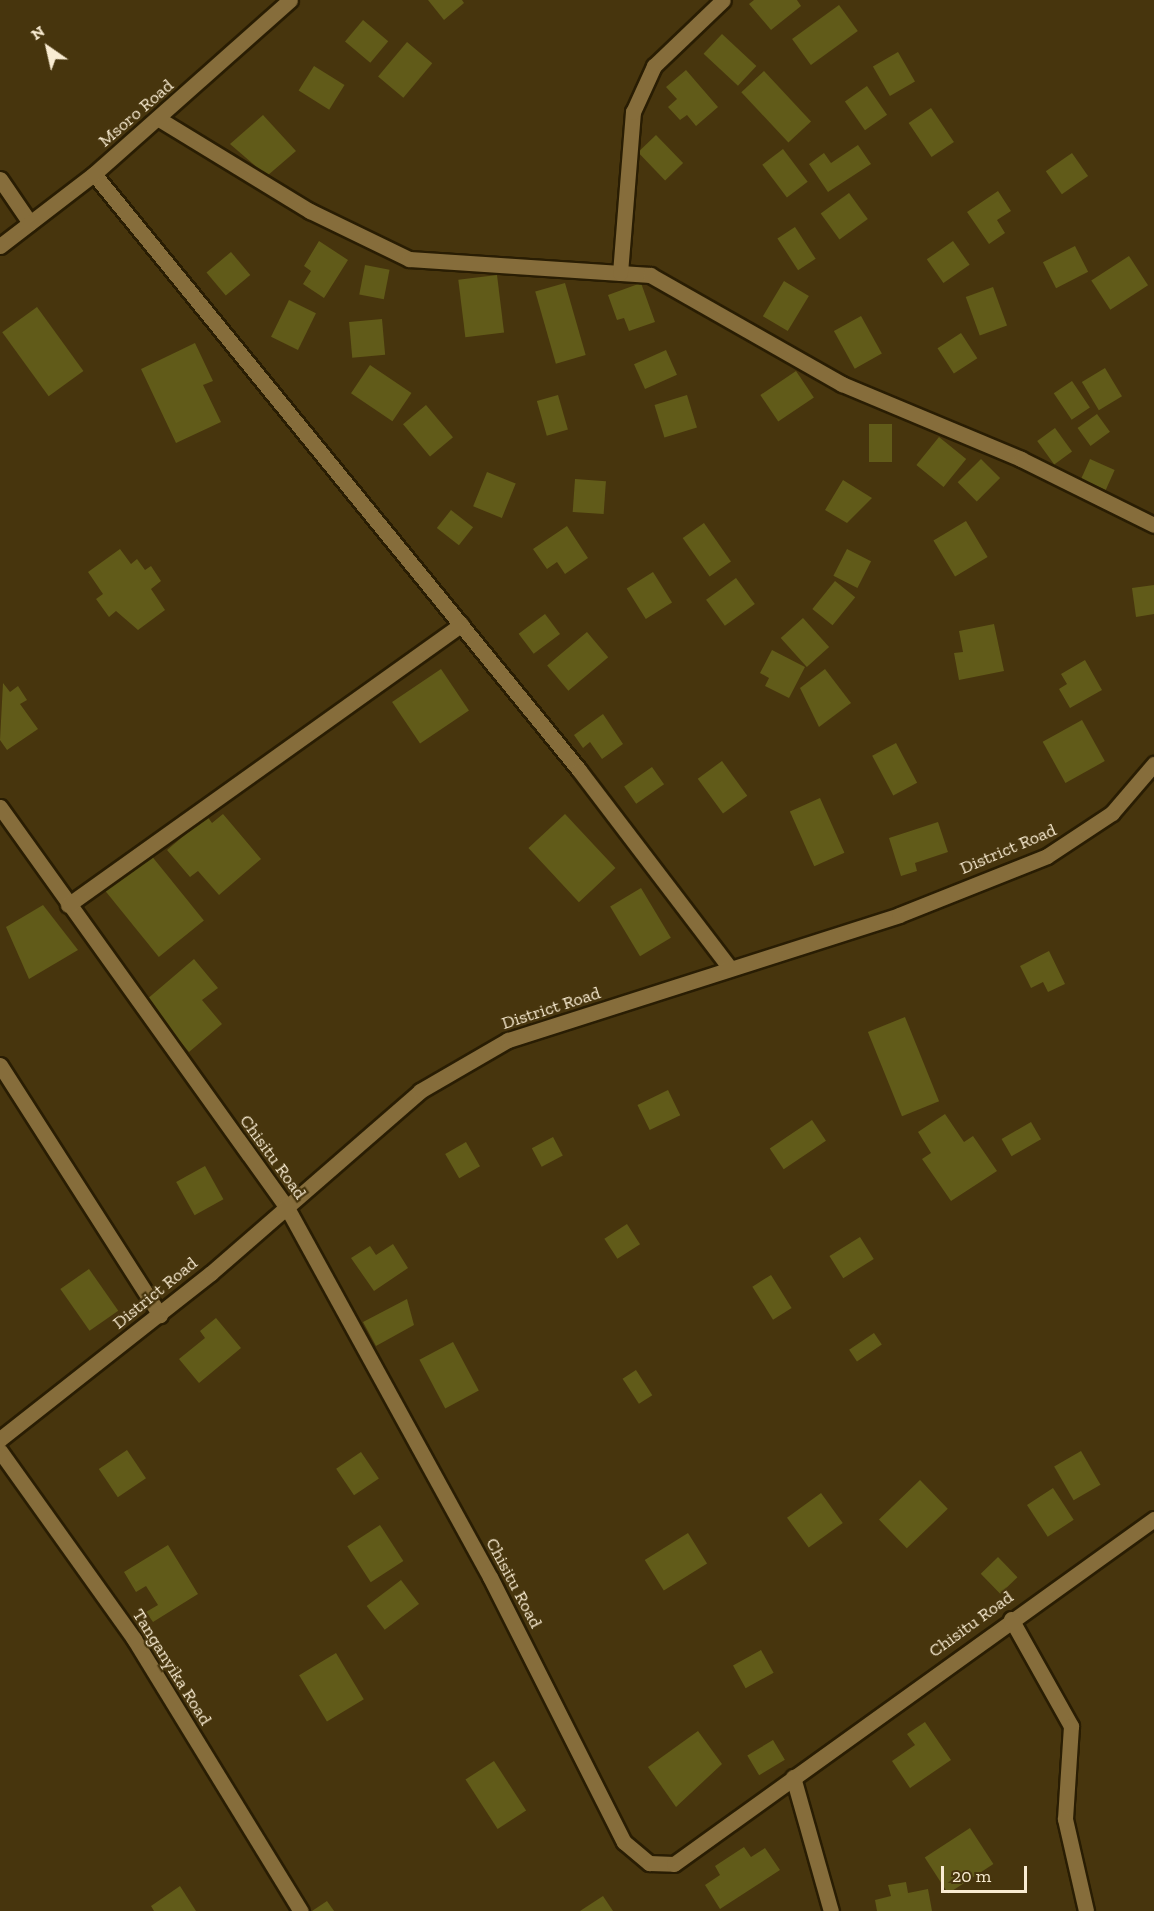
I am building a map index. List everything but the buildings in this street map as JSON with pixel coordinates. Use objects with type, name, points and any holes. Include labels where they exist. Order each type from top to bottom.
[{"type":"street","name":"Msoro Road","points":[[0,246],[94,174],[290,0]]},
{"type":"street","points":[[620,273],[633,112],[654,66],[723,0]]},
{"type":"street","points":[[159,118],[310,211],[409,259],[650,275],[688,292],[842,384],[1021,459],[1154,525]]},
{"type":"street","points":[[94,174],[461,625],[729,967]]},
{"type":"street","points":[[0,180],[30,223]]},
{"type":"street","points":[[68,905],[461,625]]},
{"type":"street","name":"District Road","points":[[0,1439],[159,1315],[420,1091],[508,1040],[589,1018],[729,967],[899,915],[1047,856],[1112,813],[1154,764]]},
{"type":"street","name":"Chisitu Road","points":[[0,807],[68,905],[286,1206],[490,1577],[624,1842],[649,1863],[674,1864],[1011,1619],[1154,1519]]},
{"type":"street","points":[[0,1065],[159,1315]]},
{"type":"street","name":"Tanganyika Road","points":[[0,1451],[134,1640],[302,1911]]},
{"type":"street","points":[[1011,1619],[1071,1726],[1065,1820],[1086,1911]]},
{"type":"street","points":[[793,1777],[831,1911]]}]
